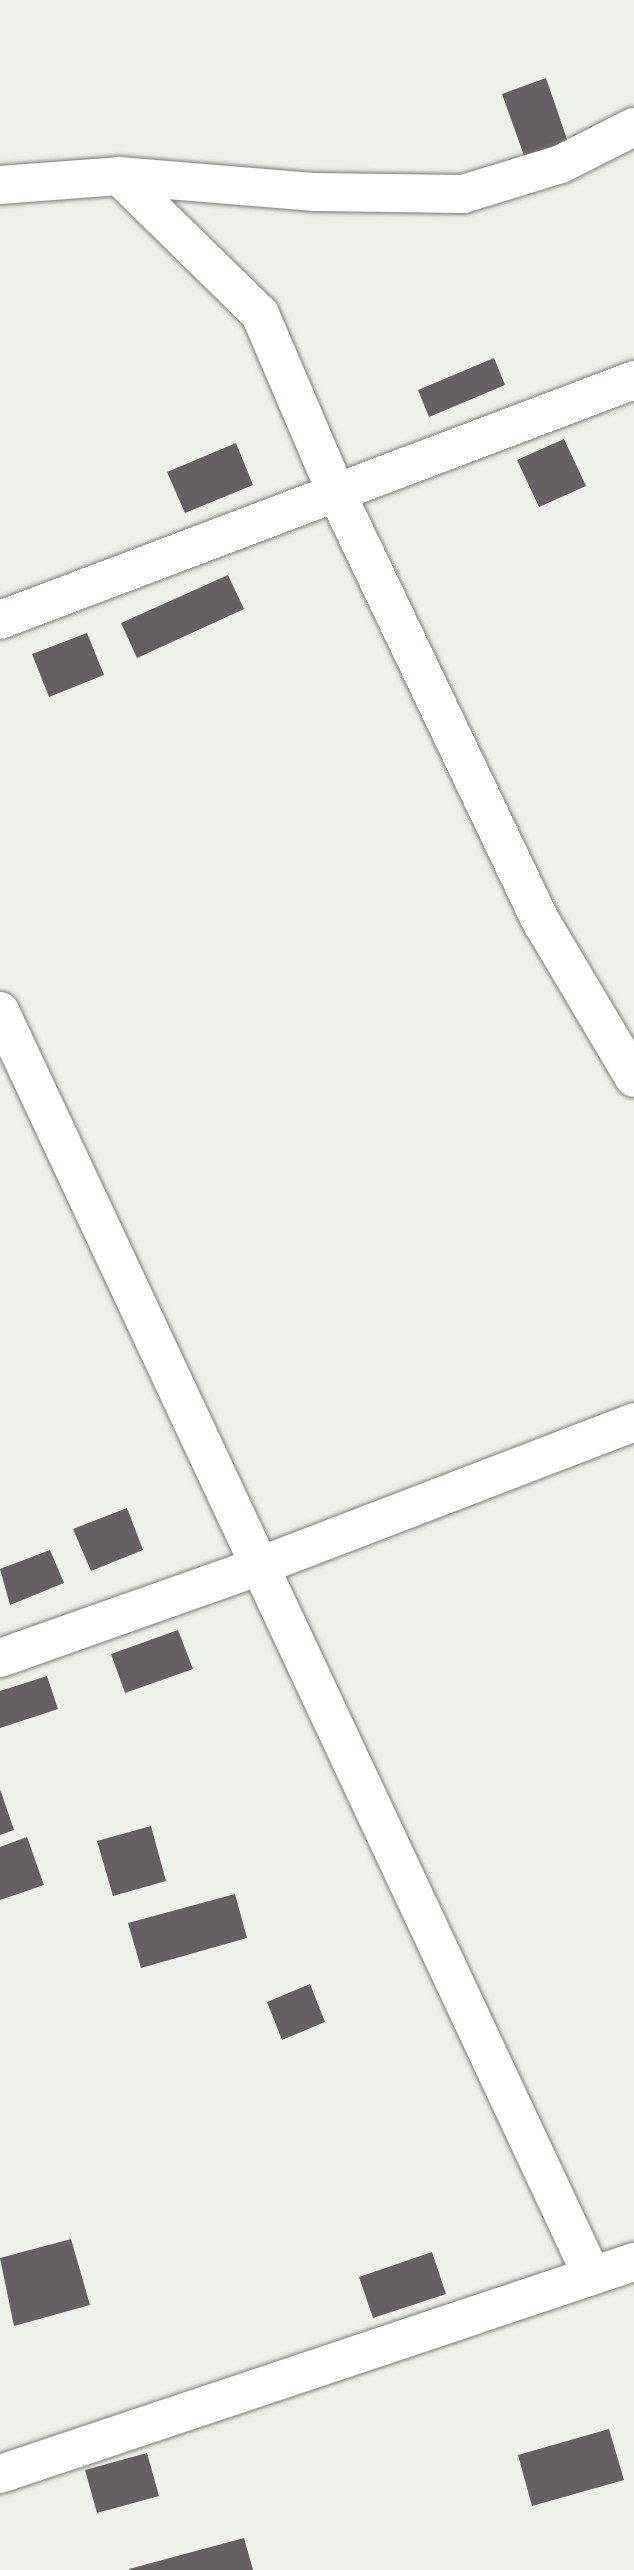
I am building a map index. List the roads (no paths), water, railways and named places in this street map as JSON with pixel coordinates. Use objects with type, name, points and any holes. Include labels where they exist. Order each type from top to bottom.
[{"type":"street","points":[[0,185],[119,176],[315,192],[463,194],[561,164],[634,127]]},
{"type":"street","points":[[119,176],[260,314],[336,492],[542,923],[634,1078]]},
{"type":"street","points":[[0,620],[634,380]]},
{"type":"street","points":[[0,1011],[257,1567],[591,2274]]},
{"type":"street","points":[[0,1658],[257,1567],[634,1422]]},
{"type":"street","points":[[0,2474],[634,2262]]}]
